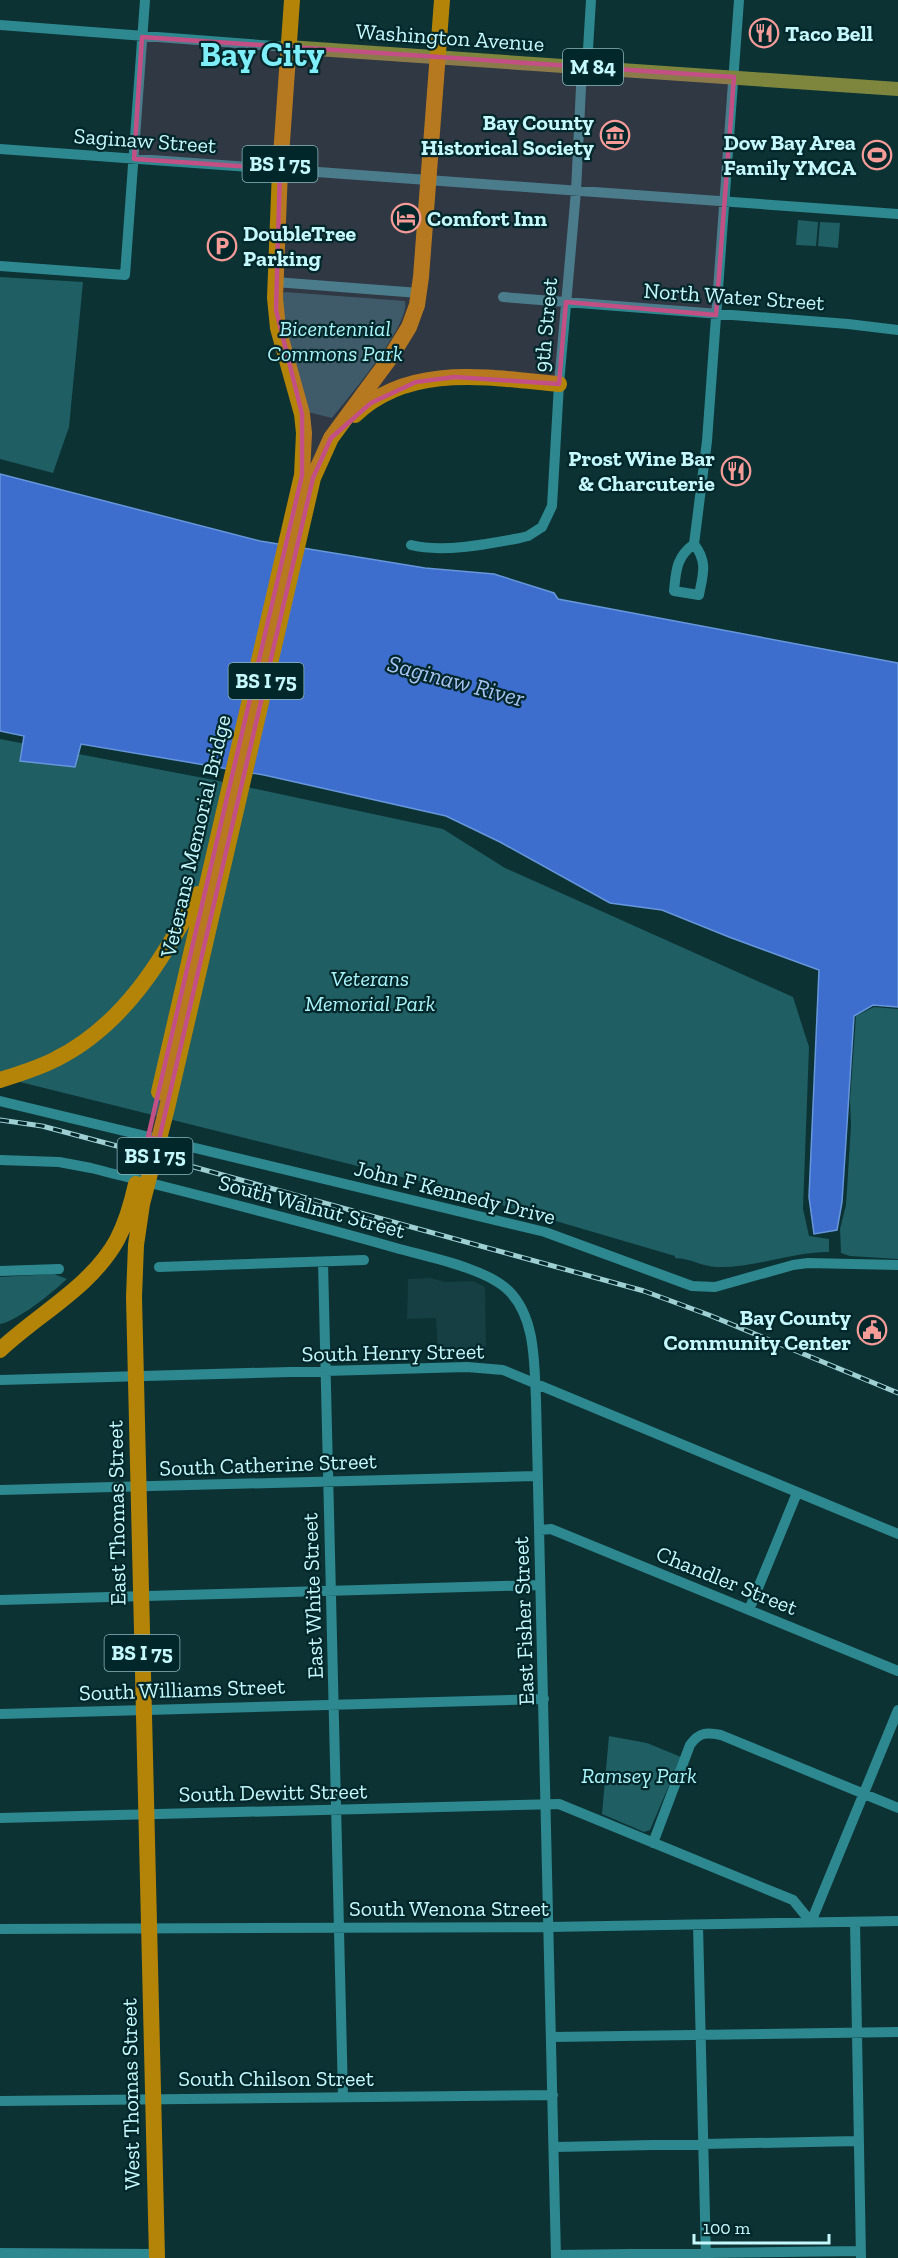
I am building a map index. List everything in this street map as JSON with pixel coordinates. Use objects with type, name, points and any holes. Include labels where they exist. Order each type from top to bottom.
[{"type":"highway","points":[[288,46],[292,0]]},
{"type":"highway","points":[[438,57],[442,0]]},
{"type":"highway","name":"BS I 75","points":[[275,282],[288,46]]},
{"type":"highway","name":"BS I 75","points":[[418,299],[438,57]]},
{"type":"highway","name":"Veterans Memorial Bridge","points":[[275,282],[278,328],[297,395],[304,433],[301,509]]},
{"type":"highway","name":"Veterans Memorial Bridge","points":[[0,1350],[81,1282],[106,1256],[137,1203],[301,509],[331,438],[390,358],[409,327],[418,299]]},
{"type":"highway","points":[[331,438],[359,411],[391,390],[416,381],[455,377],[559,384]]},
{"type":"highway","name":"Veterans Memorial Bridge","points":[[161,1107],[208,875],[221,850]]},
{"type":"highway","points":[[0,1080],[54,1060],[76,1048],[121,1012],[170,945],[208,875]]},
{"type":"highway","name":"East Thomas Street","points":[[137,1203],[134,1297],[149,1929]]},
{"type":"highway","points":[[0,1333],[43,1314]]},
{"type":"highway","name":"West Thomas Street","points":[[149,1929],[157,2256]]},
{"type":"main road","name":"Washington Avenue","points":[[288,46],[898,89]]},
{"type":"street","points":[[0,266],[125,275],[145,0]]},
{"type":"street","name":"9th Street","points":[[416,546],[446,548],[501,542],[528,536],[542,527],[552,506],[559,384],[576,191],[581,87],[591,0]]},
{"type":"street","points":[[694,544],[702,554],[704,564],[699,596],[674,591],[678,562],[684,552],[694,544],[707,441],[739,0]]},
{"type":"street","name":"Washington Avenue","points":[[0,25],[288,46]]},
{"type":"street","name":"Saginaw Street","points":[[0,149],[898,214]]},
{"type":"street","points":[[275,282],[418,299]]},
{"type":"street","name":"North Water Street","points":[[503,297],[848,324],[898,330]]},
{"type":"street","name":"John F Kennedy Drive","points":[[0,1101],[545,1232],[692,1286],[715,1287],[794,1264],[898,1265]]},
{"type":"street","name":"South Walnut Street","points":[[0,1160],[60,1162],[92,1168],[327,1228],[480,1273],[496,1281],[509,1292],[525,1315]]},
{"type":"street","points":[[159,1267],[364,1260]]},
{"type":"street","name":"East White Street","points":[[323,1262],[344,2097]]},
{"type":"street","points":[[0,1271],[59,1269]]},
{"type":"street","name":"East Fisher Street","points":[[525,1315],[531,1338],[535,1385],[540,1530],[556,2256]]},
{"type":"street","name":"South Henry Street","points":[[0,1380],[486,1368],[503,1370],[898,1534]]},
{"type":"street","name":"South Catherine Street","points":[[0,1490],[537,1476]]},
{"type":"street","points":[[749,1610],[797,1492]]},
{"type":"street","name":"Chandler Street","points":[[540,1530],[551,1529],[898,1671]]},
{"type":"street","points":[[0,1600],[140,1598],[540,1585]]},
{"type":"street","name":"South Williams Street","points":[[0,1714],[544,1699]]},
{"type":"street","points":[[811,1922],[898,1710]]},
{"type":"street","points":[[653,1843],[690,1745],[699,1735],[705,1733],[721,1735],[898,1808]]},
{"type":"street","name":"South Dewitt Street","points":[[0,1818],[559,1804],[793,1900],[811,1922]]},
{"type":"street","name":"South Wenona Street","points":[[0,1929],[549,1927],[898,1921]]},
{"type":"street","points":[[556,2256],[861,2254],[855,1922]]},
{"type":"street","points":[[698,1925],[706,2255]]},
{"type":"street","points":[[552,2037],[898,2032]]},
{"type":"street","name":"South Chilson Street","points":[[0,2101],[553,2096]]},
{"type":"street","points":[[555,2147],[858,2141]]},
{"type":"street","points":[[0,2253],[157,2256]]},
{"type":"highlighted area","points":[[142,37],[734,77],[716,315],[566,302],[559,384],[455,377],[416,382],[371,403],[331,438],[313,478],[159,1140],[148,1137],[302,475],[302,414],[276,310],[280,169],[134,159]]},
{"type":"shaded area","points":[[431,1278],[445,1282],[473,1281],[485,1287],[486,1351],[438,1353],[436,1318],[407,1319],[408,1279]]},
{"type":"green space","points":[[798,220],[818,222],[816,246],[796,245]]},
{"type":"green space","points":[[820,222],[840,223],[838,248],[818,246]]},
{"type":"green space","points":[[0,277],[83,282],[69,427],[53,473],[0,459]]},
{"type":"green space","name":"Bicentennial Commons Park","points":[[285,292],[405,301],[404,312],[389,343],[332,418],[308,412],[278,297]]},
{"type":"green space","name":"Veterans Memorial Park","points":[[0,739],[214,780],[443,829],[505,868],[793,997],[809,1047],[803,1209],[809,1236],[829,1239],[829,1252],[801,1254],[731,1267],[707,1266],[430,1184],[0,1077]]},
{"type":"green space","points":[[874,1007],[898,1009],[898,1259],[850,1256],[841,1253],[840,1229],[846,1205],[856,1016]]},
{"type":"green space","points":[[54,1274],[67,1279],[25,1312],[0,1324],[0,1277]]},
{"type":"green space","name":"Ramsey Park","points":[[609,1736],[647,1743],[681,1757],[650,1830],[644,1832],[602,1814]]},
{"type":"water","name":"Saginaw River","points":[[0,474],[260,541],[425,568],[494,574],[554,593],[558,599],[898,663],[898,1007],[873,1005],[854,1016],[842,1202],[837,1230],[814,1234],[809,1197],[819,970],[662,910],[610,903],[500,842],[446,816],[264,775],[81,744],[75,767],[20,761],[24,736],[0,731]]},
{"type":"railway","points":[[0,1120],[42,1126],[644,1291],[709,1315],[898,1393]]},
{"type":"place","name":"Taco Bell","points":[[764,33]]},
{"type":"place","name":"Bay County Historical Society","points":[[615,135]]},
{"type":"place","name":"Dow Bay Area Family YMCA","points":[[877,155]]},
{"type":"place","name":"Comfort Inn","points":[[406,218]]},
{"type":"place","name":"DoubleTree Parking","points":[[222,246]]},
{"type":"place","name":"Prost Wine Bar & Charcuterie","points":[[736,471]]},
{"type":"place","name":"Bay County Community Center","points":[[872,1330]]},
{"type":"district","name":"Bay City","points":[[262,54]]}]
